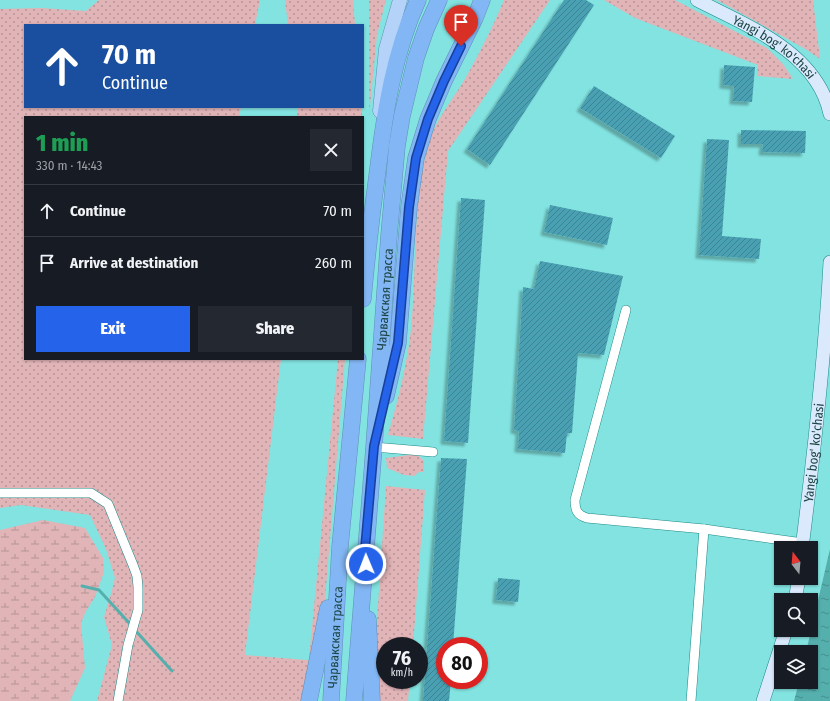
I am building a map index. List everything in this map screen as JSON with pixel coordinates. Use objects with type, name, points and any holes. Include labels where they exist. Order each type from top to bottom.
[{"type":"highway","name":"Чарвакская трасса","points":[[364,288],[381,142],[392,80],[399,51],[418,0]]},
{"type":"highway","name":"Чарвакская трасса","points":[[354,701],[389,235],[399,131],[416,58],[426,29],[439,0]]},
{"type":"highway","points":[[374,446],[398,343],[409,207],[416,158],[428,119],[482,0]]},
{"type":"highway","name":"Чарвакская трасса","points":[[331,701],[340,547],[358,360]]},
{"type":"highway","points":[[309,701],[340,547]]},
{"type":"highway","points":[[365,549],[372,701]]},
{"type":"main road","points":[[369,235],[384,65],[390,33],[400,0]]},
{"type":"main road","name":"Yangi bog' ko'chasi","points":[[697,0],[765,36],[794,56],[811,74],[821,88],[830,114]]},
{"type":"main road","name":"Yangi bog' ko'chasi","points":[[804,541],[826,318],[830,262]]},
{"type":"main road","points":[[763,701],[784,637]]},
{"type":"street","points":[[626,310],[575,500],[577,512],[581,516],[587,518],[704,528],[776,541]]},
{"type":"street","points":[[374,446],[433,452]]},
{"type":"street","points":[[0,492],[91,492],[108,504],[137,576],[139,598],[138,610],[128,645],[118,701]]},
{"type":"street","points":[[691,701],[704,528]]},
{"type":"green space","points":[[99,0],[260,0],[255,24],[24,24],[24,108],[241,108],[239,116],[24,116],[24,360],[281,360],[245,655],[319,661],[316,701],[97,701],[112,645],[104,617],[115,578],[106,549],[90,515],[21,505],[0,508],[0,9],[41,8],[86,11]]},
{"type":"green space","points":[[285,0],[353,0],[355,24],[288,24]]},
{"type":"green space","points":[[369,0],[386,0],[377,35],[369,116]]},
{"type":"green space","points":[[504,0],[550,0],[448,151],[423,439],[388,435],[402,382],[411,329],[419,190],[428,145],[439,119],[465,79],[481,50]]},
{"type":"green space","points":[[604,0],[675,0],[767,48],[783,64],[793,79],[757,76],[758,65],[635,18]]},
{"type":"green space","points":[[717,0],[813,0],[820,59],[807,50]]},
{"type":"green space","points":[[298,108],[362,108],[362,116],[297,116]]},
{"type":"green space","points":[[338,360],[345,360],[320,659],[309,658]]},
{"type":"green space","points":[[417,454],[424,461],[424,472],[419,472],[414,476],[404,475],[387,468],[386,458]]},
{"type":"green space","points":[[386,486],[425,490],[414,637],[376,637],[376,689],[409,689],[408,701],[378,701],[373,679]]},
{"type":"green space","points":[[43,520],[85,528],[103,558],[104,572],[95,597],[86,611],[81,623],[85,668],[70,701],[0,701],[0,530]]},
{"type":"water","points":[[830,549],[830,701],[794,701],[797,689],[818,689],[818,645],[808,645],[809,637],[818,637],[818,600]]},
{"type":"building","points":[[564,0],[586,0],[594,5],[490,165],[467,149]]},
{"type":"building","points":[[724,65],[755,67],[752,102],[733,101],[734,86],[723,85]]},
{"type":"building","points":[[594,86],[675,136],[661,158],[580,108]]},
{"type":"building","points":[[741,130],[806,131],[805,153],[762,152],[763,144],[741,144]]},
{"type":"building","points":[[707,139],[729,140],[722,236],[761,239],[759,259],[699,255]]},
{"type":"building","points":[[461,198],[485,200],[468,443],[444,441]]},
{"type":"building","points":[[550,205],[613,218],[607,245],[544,232]]},
{"type":"building","points":[[540,261],[623,276],[604,355],[578,353],[572,433],[567,433],[565,453],[518,449],[519,431],[514,430],[523,287],[534,289]]},
{"type":"building","points":[[441,458],[467,459],[454,637],[436,637],[436,689],[450,689],[449,701],[423,701],[424,689],[428,689],[428,637]]},
{"type":"building","points":[[498,578],[520,580],[518,602],[496,600]]},
{"type":"waterway","points":[[82,586],[99,590],[131,625]]},
{"type":"waterway","points":[[135,630],[172,671]]},
{"type":"route","points":[[366,564],[365,549],[374,446],[398,343],[409,207],[416,158],[428,119],[461,46]]}]
